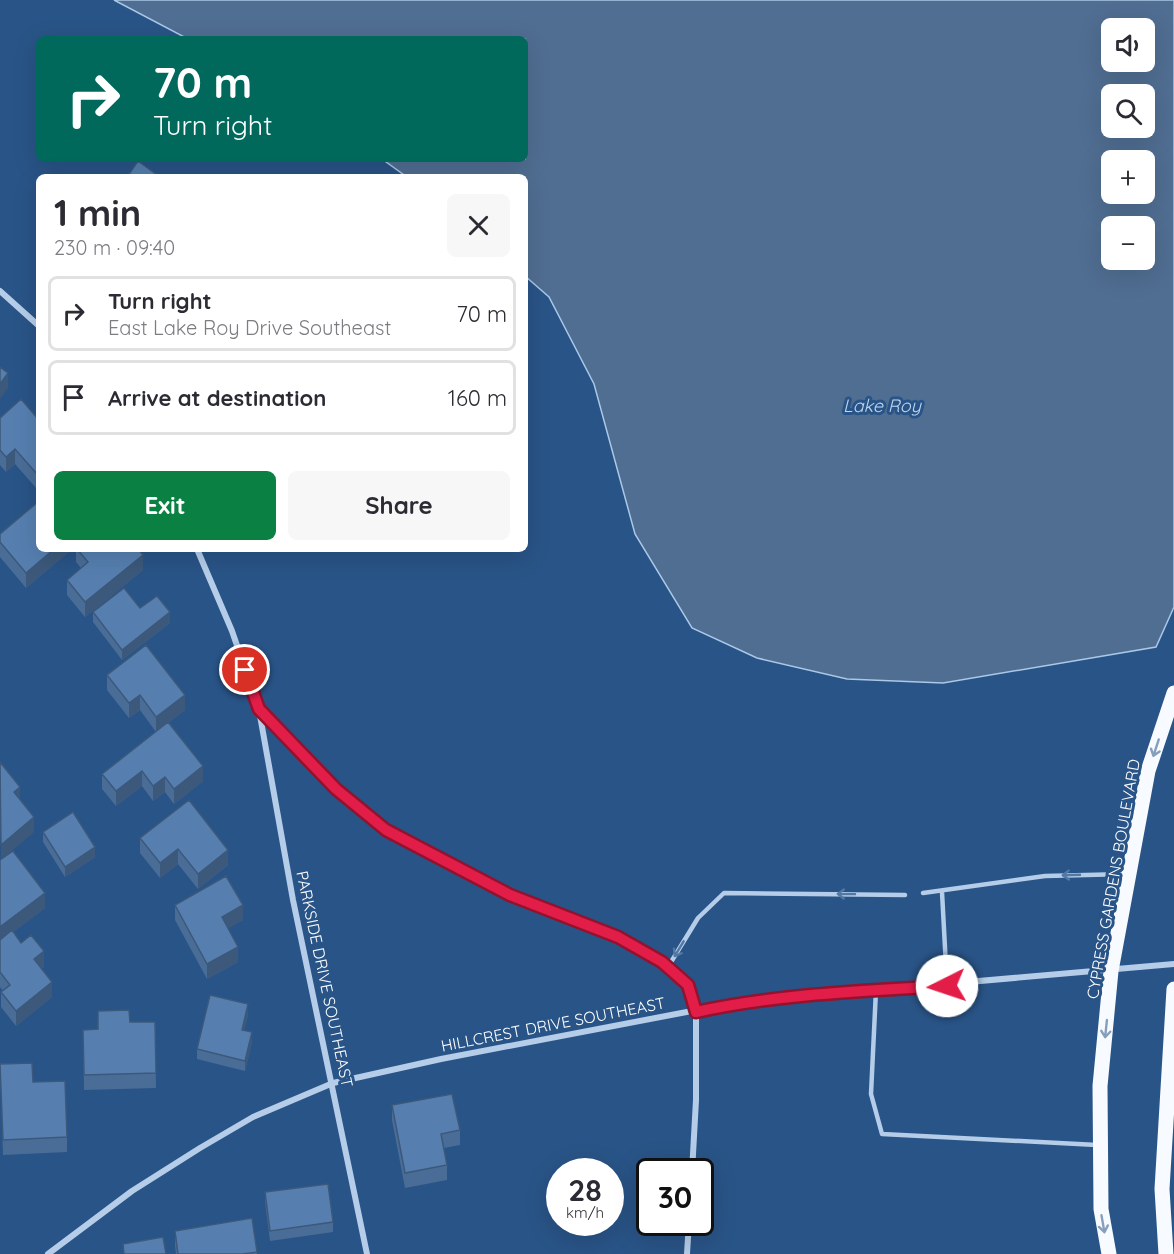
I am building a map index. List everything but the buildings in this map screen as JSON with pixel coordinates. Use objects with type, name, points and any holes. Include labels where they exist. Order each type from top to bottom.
[{"type":"main road","name":"CYPRESS GARDENS BOULEVARD","points":[[1109,1254],[1101,1209],[1100,1086],[1112,971],[1148,771],[1174,693]]},
{"type":"main road","points":[[1166,1254],[1162,1189],[1174,989]]},
{"type":"street","points":[[0,291],[36,323]]},
{"type":"street","name":"PARKSIDE DRIVE SOUTHEAST","points":[[198,552],[232,631],[259,709],[293,900],[367,1254]]},
{"type":"street","points":[[259,709],[336,789],[386,830],[510,895],[618,937],[668,967],[688,985],[696,1012],[696,1100],[693,1158]]},
{"type":"street","name":"HILLCREST DRIVE SOUTHEAST","points":[[48,1254],[132,1191],[200,1148],[253,1117],[333,1083],[441,1059],[769,999],[947,986],[1174,964]]},
{"type":"street","points":[[687,1254],[688,1236]]},
{"type":"lane","points":[[924,893],[1045,876],[1130,873]]},
{"type":"lane","points":[[668,967],[698,918],[724,892],[905,895]]},
{"type":"lane","points":[[942,892],[947,986]]},
{"type":"lane","points":[[876,990],[871,1094],[882,1134],[1100,1145]]},
{"type":"water","name":"Lake Roy","points":[[114,0],[1174,0],[1174,607],[1156,647],[943,683],[847,679],[757,658],[692,628],[635,534],[594,384],[549,297],[528,279],[528,174],[403,174],[386,162],[528,162],[528,36],[182,36]]},
{"type":"route","points":[[245,670],[259,709],[336,789],[369,818],[386,830],[510,895],[618,937],[662,962],[688,985],[696,1012],[740,1002],[789,996],[947,986]]}]
